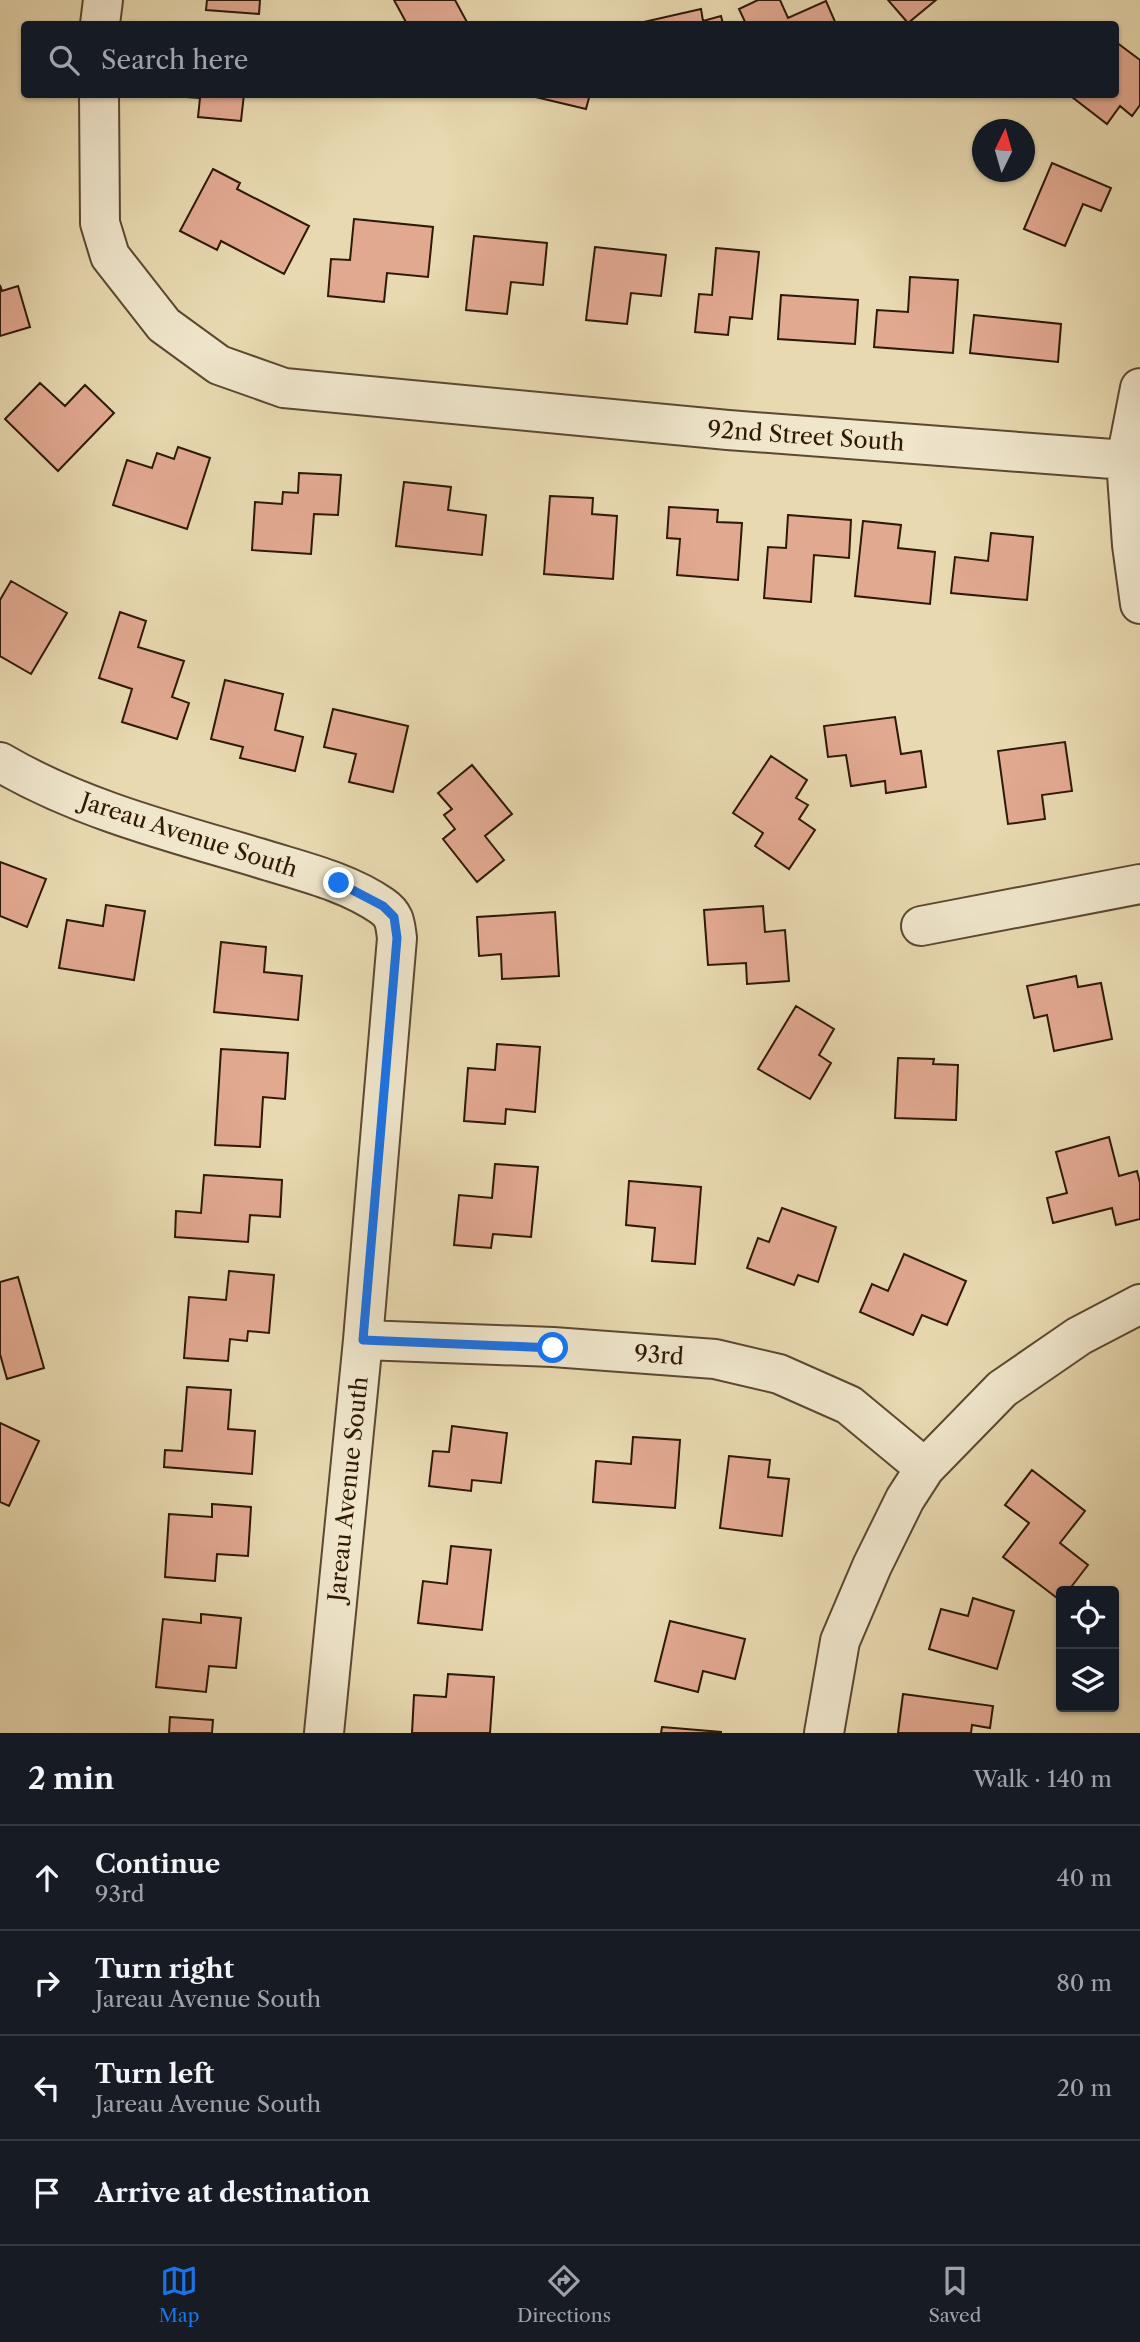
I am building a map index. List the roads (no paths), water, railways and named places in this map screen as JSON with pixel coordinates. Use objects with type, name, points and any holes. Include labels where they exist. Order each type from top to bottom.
[{"type":"street","points":[[100,21],[103,0]]},
{"type":"street","name":"92nd Street South","points":[[99,98],[100,223],[110,256],[164,325],[219,365],[284,388],[728,430],[1126,460]]},
{"type":"street","points":[[1140,388],[1126,460],[1132,545],[1140,604]]},
{"type":"street","name":"Jareau Avenue South","points":[[0,762],[24,776],[103,811],[339,883],[383,906],[394,917],[397,938],[363,1340],[324,1733]]},
{"type":"street","points":[[921,926],[1140,884]]},
{"type":"street","points":[[824,1733],[840,1641],[872,1566],[905,1499],[925,1468],[1002,1390],[1079,1336],[1140,1304]]},
{"type":"street","name":"93rd","points":[[363,1340],[553,1348],[715,1359],[779,1374],[849,1405],[925,1468]]}]
